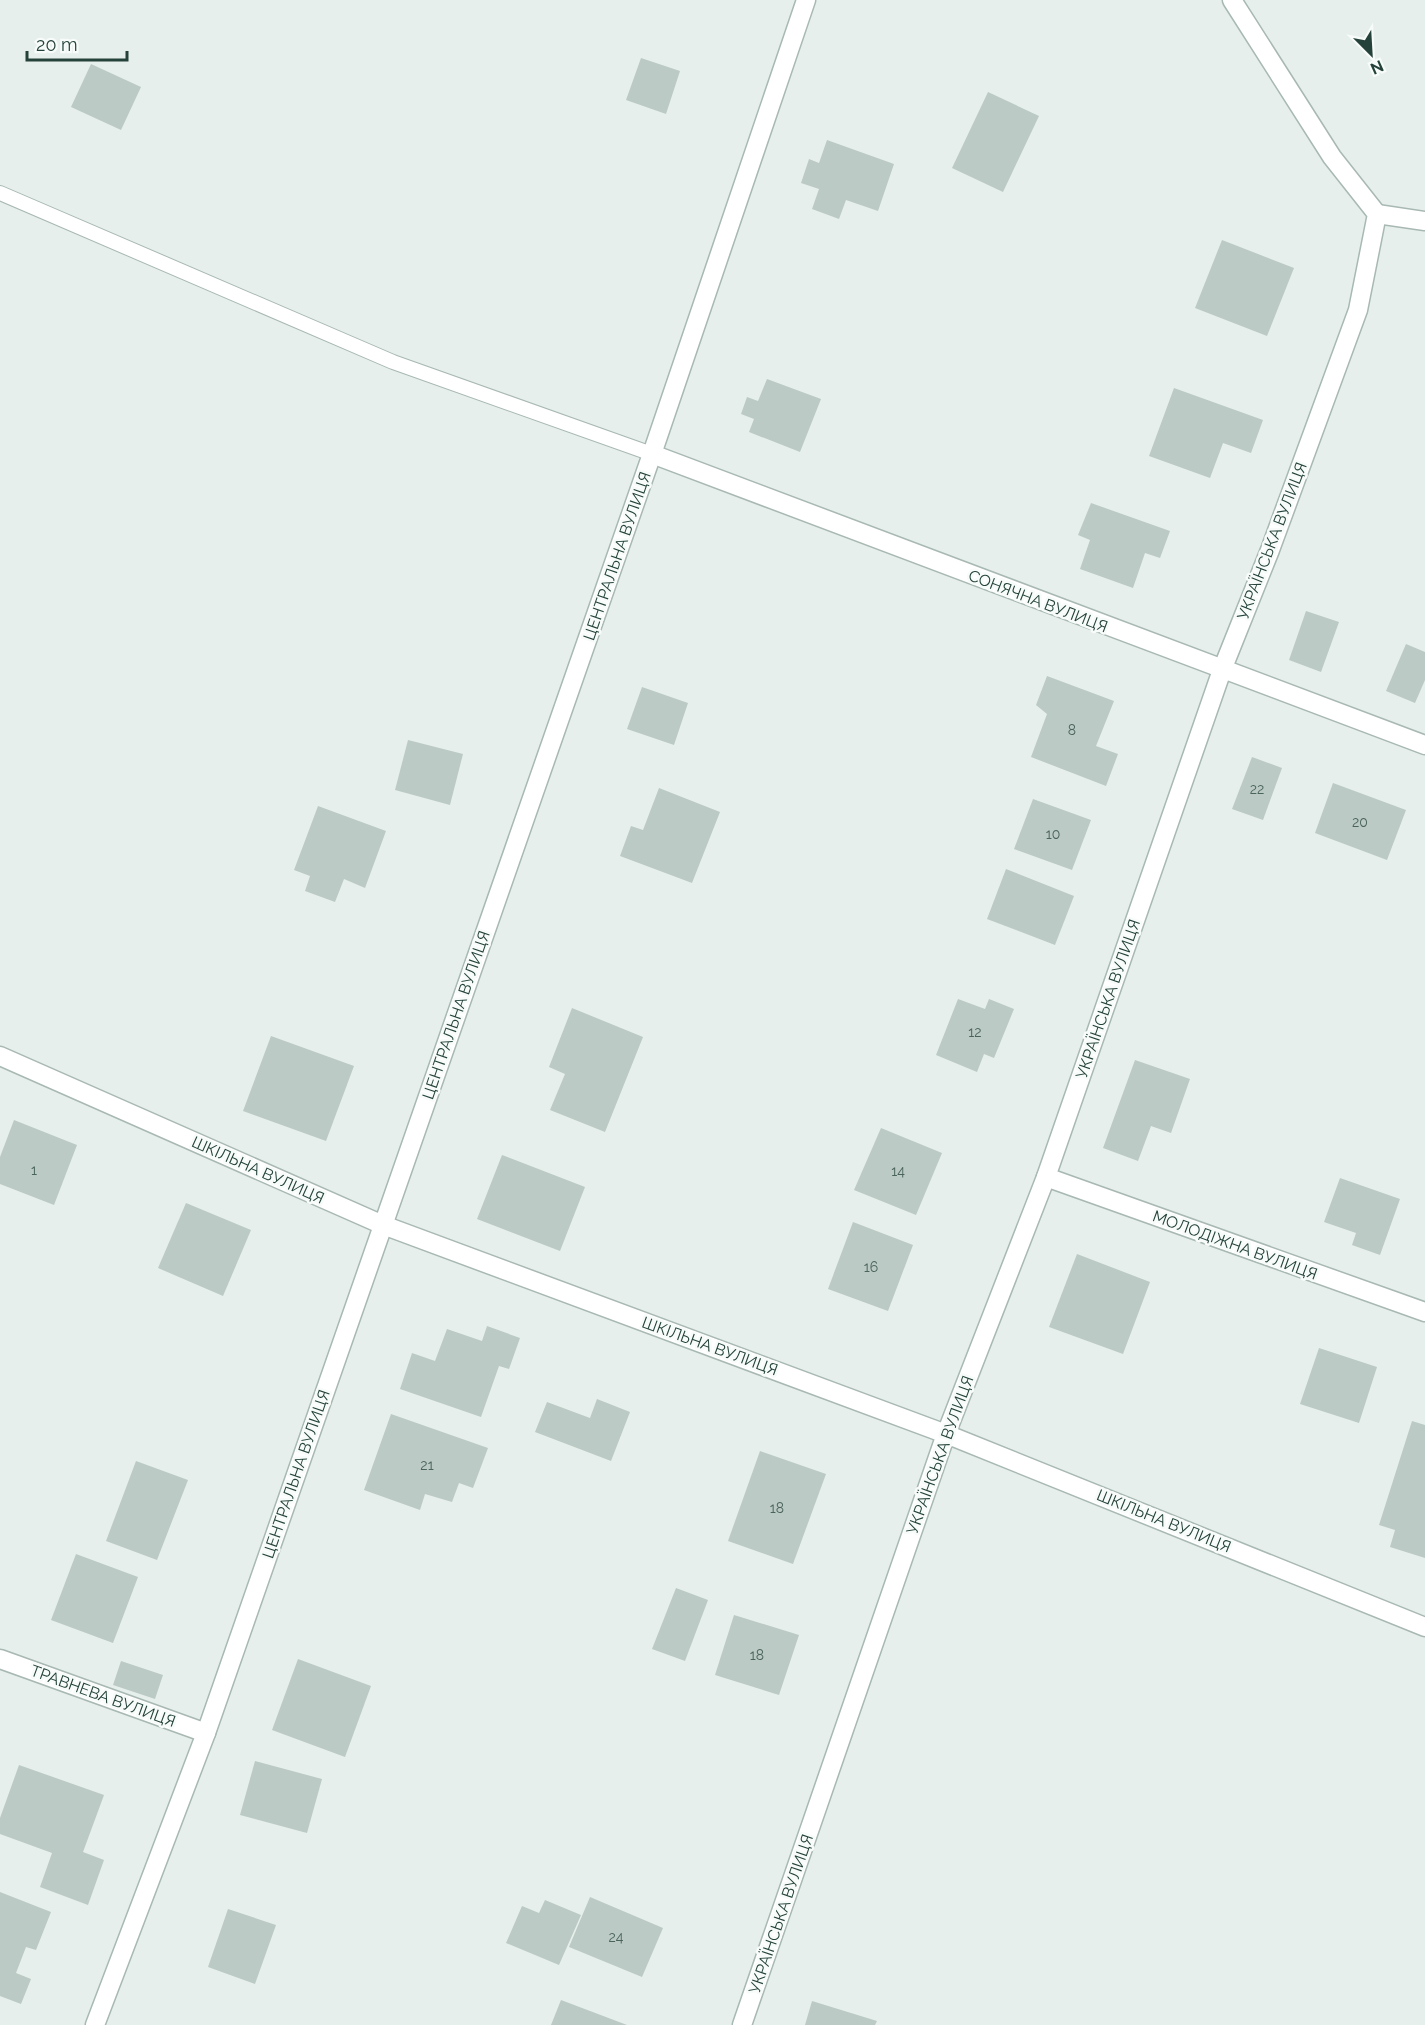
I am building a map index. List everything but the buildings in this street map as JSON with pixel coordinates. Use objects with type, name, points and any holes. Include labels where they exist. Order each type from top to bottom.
[{"type":"street","name":"ЦЕНТРАЛЬНА ВУЛИЦЯ","points":[[95,2025],[206,1733],[652,454],[806,0]]},
{"type":"street","points":[[1232,0],[1332,157],[1377,214],[1425,221]]},
{"type":"street","name":"УКРАЇНСЬКА ВУЛИЦЯ","points":[[742,2025],[946,1434],[1046,1177],[1222,670],[1270,550],[1358,310],[1377,214]]},
{"type":"street","name":"СОНЯЧНА ВУЛИЦЯ","points":[[652,454],[1425,745]]},
{"type":"street","name":"ШКІЛЬНА ВУЛИЦЯ","points":[[0,1056],[383,1225],[946,1434],[1425,1627]]},
{"type":"street","name":"МОЛОДІЖНА ВУЛИЦЯ","points":[[1046,1177],[1425,1312]]},
{"type":"street","name":"ТРАВНЕВА ВУЛИЦЯ","points":[[0,1659],[206,1733]]},
{"type":"lane","points":[[0,194],[393,362],[652,454]]}]
